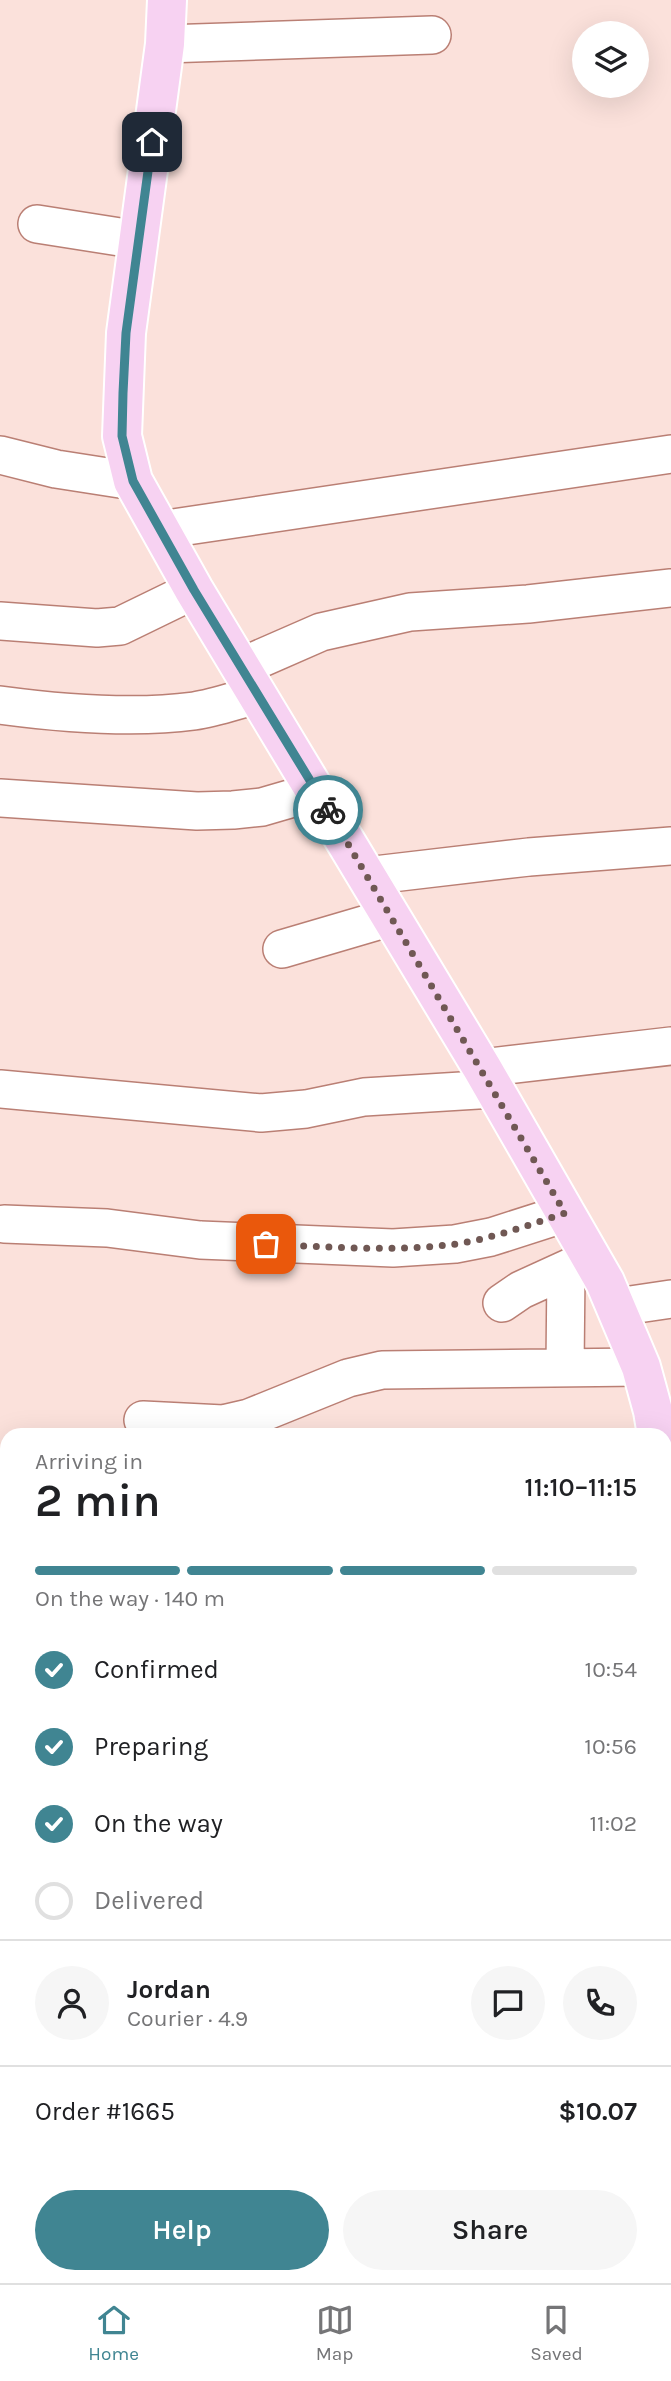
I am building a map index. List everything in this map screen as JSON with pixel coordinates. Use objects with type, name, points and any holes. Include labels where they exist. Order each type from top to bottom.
[{"type":"main road","points":[[167,0],[165,44],[126,333],[122,436],[133,481],[194,590],[488,1079],[565,1213],[579,1264],[617,1307],[641,1367],[656,1428]]},
{"type":"street","points":[[165,44],[432,35]]},
{"type":"street","points":[[37,224],[138,240]]},
{"type":"street","points":[[160,530],[671,454]]},
{"type":"street","points":[[0,455],[56,469],[133,481]]},
{"type":"street","points":[[0,705],[108,713],[172,713],[198,710],[249,681],[321,632],[384,617],[671,588]]},
{"type":"street","points":[[0,621],[97,628],[120,626],[194,590]]},
{"type":"street","points":[[0,798],[221,811],[262,807],[317,792]]},
{"type":"street","points":[[366,876],[528,857],[671,846]]},
{"type":"street","points":[[282,949],[391,917]]},
{"type":"street","points":[[0,1089],[261,1113],[306,1109],[671,1046]]},
{"type":"street","points":[[4,1224],[107,1228],[200,1240],[393,1248],[455,1244],[491,1237],[565,1213]]},
{"type":"street","points":[[502,1303],[522,1290],[579,1264]]},
{"type":"street","points":[[565,1368],[579,1264]]},
{"type":"street","points":[[617,1307],[671,1299]]},
{"type":"street","points":[[144,1420],[223,1424],[249,1418],[348,1378],[382,1370],[641,1367]]},
{"type":"way so far","points":[[266,1244],[393,1248],[455,1244],[491,1237],[565,1213],[328,810]]},
{"type":"route","points":[[152,142],[126,333],[122,436],[133,481],[194,590],[328,810]]}]
